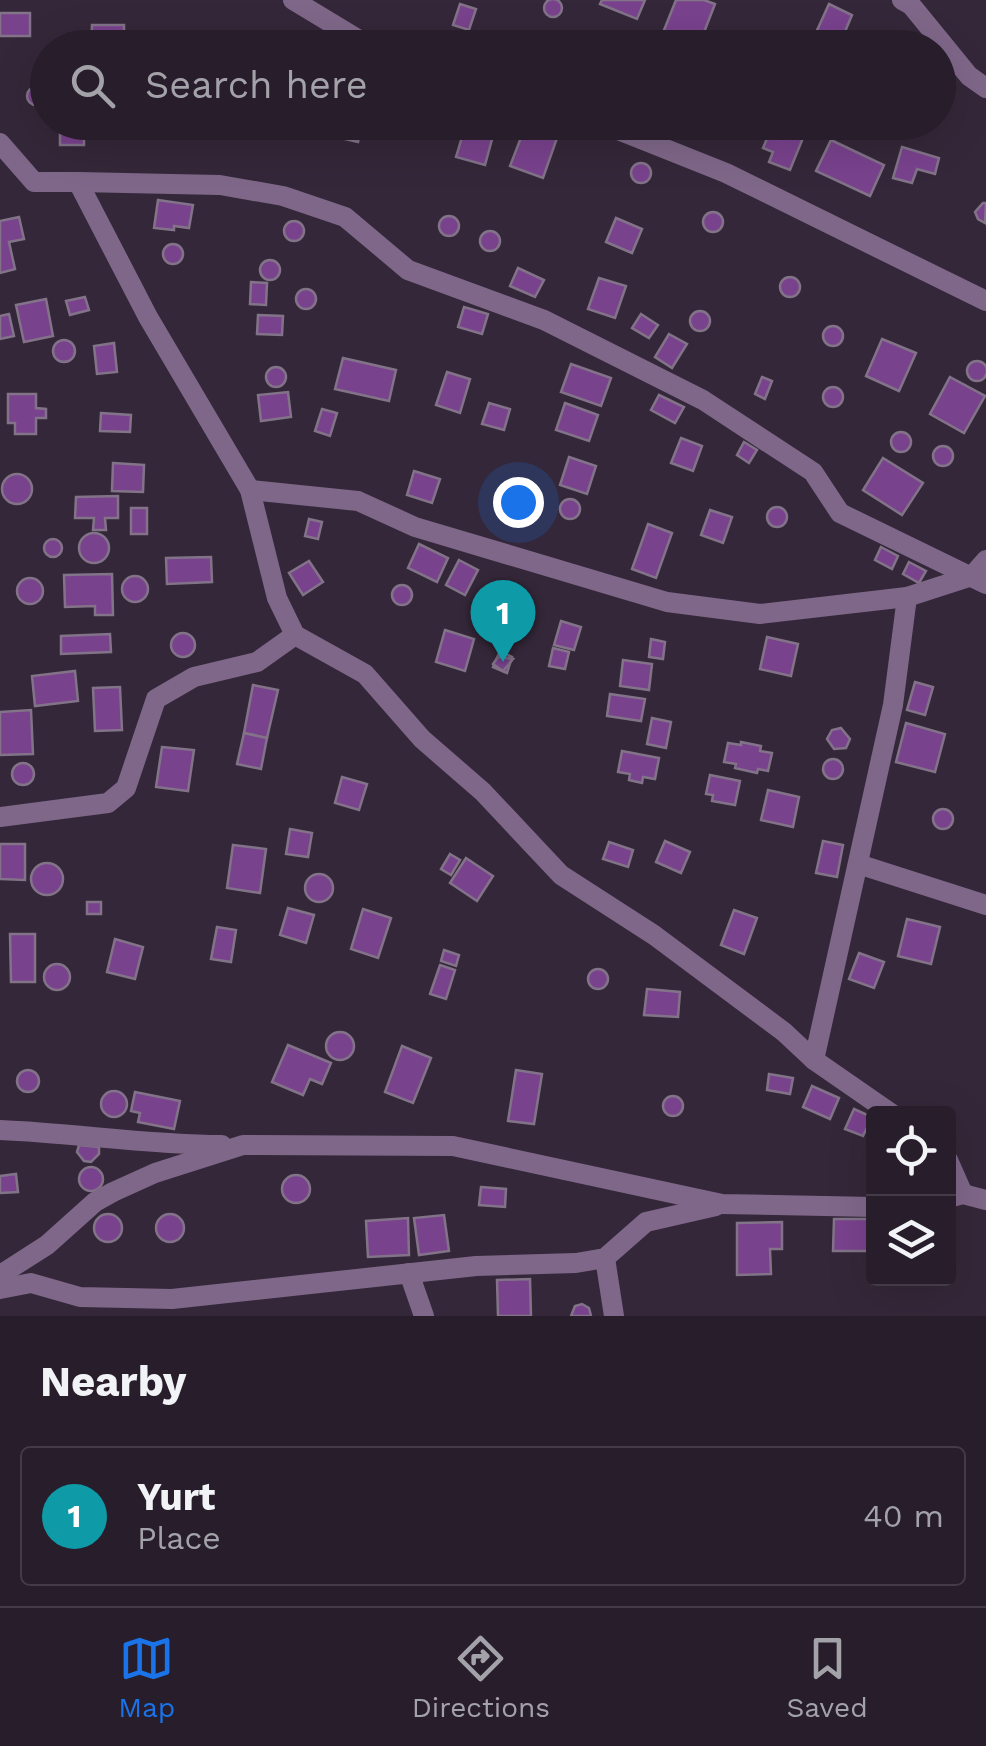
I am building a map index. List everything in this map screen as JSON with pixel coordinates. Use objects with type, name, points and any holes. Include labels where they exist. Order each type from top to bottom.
[{"type":"street","points":[[293,0],[343,30]]},
{"type":"street","points":[[902,0],[911,4],[932,30]]},
{"type":"street","points":[[956,60],[986,88]]},
{"type":"street","points":[[643,140],[726,173],[986,301]]},
{"type":"street","points":[[0,143],[34,182],[220,185],[284,196],[344,217],[408,270],[544,320],[703,400],[814,472],[840,513],[981,573]]},
{"type":"street","points":[[78,182],[148,317],[250,490],[277,598],[295,635],[365,674],[422,739],[483,792],[561,875],[654,936],[784,1032],[814,1060],[880,1106]]},
{"type":"street","points":[[250,490],[358,501],[415,526],[667,602],[760,614],[906,597],[981,573]]},
{"type":"street","points":[[814,1060],[893,705],[906,597]]},
{"type":"street","points":[[0,818],[108,803],[126,788],[156,699],[194,676],[257,662],[295,635]]},
{"type":"street","points":[[858,864],[986,905]]},
{"type":"street","points":[[0,1130],[140,1138],[168,1145],[453,1146],[722,1204],[866,1206]]},
{"type":"street","points":[[0,1275],[47,1245],[95,1202],[113,1192],[154,1173],[243,1145]]},
{"type":"street","points":[[956,1196],[986,1200]]},
{"type":"street","points":[[0,1289],[31,1283],[80,1297],[172,1298],[409,1273],[576,1263],[605,1258],[646,1222],[722,1204]]},
{"type":"street","points":[[605,1258],[614,1316]]},
{"type":"street","points":[[409,1273],[424,1316]]},
{"type":"building","points":[[553,-1],[560,1],[560,15],[553,17],[546,15],[544,8],[546,1]]},
{"type":"building","points":[[602,0],[645,0],[637,19],[600,4]]},
{"type":"building","points":[[676,0],[715,4],[705,30],[664,30]]},
{"type":"building","points":[[460,4],[476,9],[469,30],[453,25]]},
{"type":"building","points":[[829,4],[852,15],[846,30],[817,30]]},
{"type":"building","points":[[0,13],[30,13],[30,36],[0,36]]},
{"type":"building","points":[[92,25],[124,25],[124,30],[92,30]]},
{"type":"building","points":[[60,140],[84,140],[84,145],[60,145]]},
{"type":"building","points":[[461,140],[492,140],[485,165],[456,157]]},
{"type":"building","points":[[520,140],[556,140],[543,178],[510,166]]},
{"type":"building","points":[[766,140],[802,140],[790,170],[769,162],[773,152],[763,148]]},
{"type":"building","points":[[831,140],[884,165],[870,196],[816,171]]},
{"type":"building","points":[[902,147],[939,158],[935,174],[917,169],[912,183],[893,178]]},
{"type":"building","points":[[641,163],[651,173],[641,183],[631,173]]},
{"type":"building","points":[[158,200],[193,205],[189,228],[154,228]]},
{"type":"building","points":[[986,203],[985,223],[975,212]]},
{"type":"building","points":[[713,212],[723,222],[713,232],[703,222]]},
{"type":"building","points":[[449,216],[459,226],[449,236],[439,226]]},
{"type":"building","points":[[19,217],[24,239],[9,242],[15,269],[0,273],[0,221]]},
{"type":"building","points":[[616,218],[642,229],[632,253],[606,242]]},
{"type":"building","points":[[294,221],[304,231],[294,241],[284,231]]},
{"type":"building","points":[[490,231],[500,241],[490,251],[480,241]]},
{"type":"building","points":[[173,244],[183,254],[173,264],[163,254]]},
{"type":"building","points":[[270,260],[280,270],[270,280],[260,270]]},
{"type":"building","points":[[518,268],[544,280],[535,297],[510,286]]},
{"type":"building","points":[[790,277],[800,287],[790,297],[780,287]]},
{"type":"building","points":[[599,278],[626,286],[615,318],[588,309]]},
{"type":"building","points":[[251,282],[267,283],[266,305],[250,304]]},
{"type":"building","points":[[306,289],[316,299],[306,309],[296,299]]},
{"type":"building","points":[[85,297],[89,310],[70,315],[66,301]]},
{"type":"building","points":[[46,299],[53,336],[24,342],[16,305]]},
{"type":"building","points":[[464,307],[488,314],[482,334],[458,327]]},
{"type":"building","points":[[700,311],[710,321],[700,331],[690,321]]},
{"type":"building","points":[[9,314],[14,336],[0,339],[0,316]]},
{"type":"building","points":[[641,314],[658,325],[649,338],[632,328]]},
{"type":"building","points":[[258,315],[283,316],[282,335],[257,334]]},
{"type":"building","points":[[833,326],[843,336],[833,346],[823,336]]},
{"type":"building","points":[[669,334],[687,344],[672,368],[655,357]]},
{"type":"building","points":[[882,339],[916,353],[899,391],[866,376]]},
{"type":"building","points":[[64,340],[72,343],[72,359],[64,362],[56,359],[53,351],[56,343]]},
{"type":"building","points":[[114,343],[117,372],[97,374],[94,346]]},
{"type":"building","points":[[343,358],[396,370],[389,401],[335,389]]},
{"type":"building","points":[[977,361],[987,371],[977,381],[967,371]]},
{"type":"building","points":[[571,364],[611,378],[601,406],[561,392]]},
{"type":"building","points":[[276,367],[286,377],[276,387],[266,377]]},
{"type":"building","points":[[447,372],[470,379],[460,413],[436,405]]},
{"type":"building","points":[[762,377],[772,381],[765,399],[755,394]]},
{"type":"building","points":[[950,377],[985,396],[964,433],[930,414]]},
{"type":"building","points":[[833,387],[843,397],[833,407],[823,397]]},
{"type":"building","points":[[288,392],[291,417],[261,421],[258,395]]},
{"type":"building","points":[[8,394],[36,394],[36,408],[46,409],[46,418],[36,418],[36,434],[15,434],[15,423],[8,423]]},
{"type":"building","points":[[659,395],[684,407],[675,423],[651,410]]},
{"type":"building","points":[[489,403],[510,409],[504,430],[482,424]]},
{"type":"building","points":[[565,403],[598,415],[589,441],[556,430]]},
{"type":"building","points":[[322,409],[337,413],[330,436],[315,431]]},
{"type":"building","points":[[101,413],[131,415],[130,432],[100,431]]},
{"type":"building","points":[[901,432],[911,442],[901,452],[891,442]]},
{"type":"building","points":[[681,438],[702,446],[693,471],[671,463]]},
{"type":"building","points":[[744,442],[757,450],[749,463],[737,455]]},
{"type":"building","points":[[943,446],[953,456],[943,466],[933,456]]},
{"type":"building","points":[[569,457],[596,466],[587,494],[560,485]]},
{"type":"building","points":[[883,458],[923,483],[902,515],[863,490]]},
{"type":"building","points":[[113,463],[144,465],[143,492],[112,491]]},
{"type":"building","points":[[414,471],[440,479],[432,503],[407,495]]},
{"type":"building","points":[[17,474],[28,478],[32,489],[28,500],[17,504],[6,500],[2,489],[6,478]]},
{"type":"building","points":[[118,496],[118,518],[105,518],[106,530],[93,530],[94,518],[75,518],[76,497]]},
{"type":"building","points":[[570,499],[580,509],[570,519],[560,509]]},
{"type":"building","points":[[777,507],[787,517],[777,527],[767,517]]},
{"type":"building","points":[[131,508],[147,508],[147,534],[131,534]]},
{"type":"building","points":[[710,510],[732,517],[723,543],[701,535]]},
{"type":"building","points":[[309,519],[322,522],[318,539],[305,536]]},
{"type":"building","points":[[648,524],[672,533],[656,578],[632,569]]},
{"type":"building","points":[[94,533],[104,538],[109,548],[104,558],[94,563],[84,558],[79,548],[84,538]]},
{"type":"building","points":[[53,539],[60,541],[60,555],[53,557],[46,555],[44,548],[46,541]]},
{"type":"building","points":[[419,544],[448,558],[437,582],[408,568]]},
{"type":"building","points":[[881,547],[898,556],[892,569],[875,560]]},
{"type":"building","points":[[211,557],[212,582],[167,584],[166,558]]},
{"type":"building","points":[[459,560],[478,570],[465,595],[446,585]]},
{"type":"building","points":[[309,561],[323,582],[303,595],[289,573]]},
{"type":"building","points":[[909,562],[926,571],[919,583],[903,574]]},
{"type":"building","points":[[112,574],[113,615],[95,615],[95,606],[65,607],[64,575]]},
{"type":"building","points":[[135,576],[144,580],[148,589],[144,598],[135,602],[126,598],[122,589],[126,580]]},
{"type":"building","points":[[30,578],[39,582],[43,591],[39,600],[30,604],[21,600],[17,591],[21,582]]},
{"type":"building","points":[[402,585],[412,595],[402,605],[392,595]]},
{"type":"building","points":[[561,621],[581,627],[574,650],[554,645]]},
{"type":"building","points":[[445,630],[474,639],[465,671],[436,662]]},
{"type":"building","points":[[183,633],[192,636],[192,654],[183,657],[174,654],[171,645],[174,636]]},
{"type":"building","points":[[110,634],[111,652],[61,654],[61,636]]},
{"type":"building","points":[[767,637],[798,644],[791,676],[760,669]]},
{"type":"building","points":[[651,639],[665,642],[663,659],[649,657]]},
{"type":"building","points":[[553,648],[569,652],[565,669],[549,666]]},
{"type":"building","points":[[500,651],[512,657],[507,673],[493,667]]},
{"type":"building","points":[[498,657],[513,659],[503,671],[493,664]]},
{"type":"building","points":[[623,660],[652,664],[649,690],[620,686]]},
{"type":"building","points":[[75,671],[78,701],[35,706],[32,676]]},
{"type":"building","points":[[915,682],[933,687],[925,715],[907,710]]},
{"type":"building","points":[[253,685],[278,690],[267,738],[244,733]]},
{"type":"building","points":[[120,687],[122,730],[95,731],[93,688]]},
{"type":"building","points":[[610,694],[645,699],[641,721],[607,716]]},
{"type":"building","points":[[31,710],[33,754],[0,755],[0,712]]},
{"type":"building","points":[[652,718],[671,722],[666,748],[647,744]]},
{"type":"building","points":[[906,723],[945,734],[935,772],[896,762]]},
{"type":"building","points":[[841,728],[850,739],[846,748],[834,749],[827,739],[832,730]]},
{"type":"building","points":[[244,733],[267,738],[261,769],[237,764]]},
{"type":"building","points":[[741,742],[772,753],[768,771],[758,769],[757,773],[724,762],[728,743]]},
{"type":"building","points":[[162,747],[194,750],[188,791],[156,787]]},
{"type":"building","points":[[622,751],[659,758],[655,779],[643,777],[642,783],[629,780],[630,774],[618,772]]},
{"type":"building","points":[[833,759],[843,769],[833,779],[823,769]]},
{"type":"building","points":[[23,763],[31,766],[31,782],[23,785],[15,782],[12,774],[15,766]]},
{"type":"building","points":[[710,775],[740,781],[735,805],[712,801],[713,795],[706,794]]},
{"type":"building","points":[[342,777],[367,784],[359,810],[335,803]]},
{"type":"building","points":[[768,790],[799,797],[793,827],[761,820]]},
{"type":"building","points":[[943,809],[953,819],[943,829],[933,819]]},
{"type":"building","points":[[290,829],[312,833],[308,857],[286,854]]},
{"type":"building","points":[[665,841],[690,852],[681,873],[656,862]]},
{"type":"building","points":[[823,841],[843,845],[837,877],[816,873]]},
{"type":"building","points":[[609,842],[633,850],[628,867],[603,859]]},
{"type":"building","points":[[0,844],[25,844],[25,880],[0,879]]},
{"type":"building","points":[[233,845],[266,849],[260,893],[227,888]]},
{"type":"building","points":[[450,854],[460,860],[451,875],[441,869]]},
{"type":"building","points":[[466,858],[493,876],[477,901],[450,883]]},
{"type":"building","points":[[47,863],[58,868],[63,879],[58,890],[47,895],[36,890],[31,879],[36,868]]},
{"type":"building","points":[[319,874],[329,878],[333,888],[329,898],[319,902],[309,898],[305,888],[309,878]]},
{"type":"building","points":[[87,902],[101,902],[101,914],[87,914]]},
{"type":"building","points":[[288,908],[314,915],[306,943],[280,935]]},
{"type":"building","points":[[363,909],[391,918],[378,958],[351,949]]},
{"type":"building","points":[[734,910],[757,918],[744,954],[721,945]]},
{"type":"building","points":[[907,919],[940,927],[931,964],[898,956]]},
{"type":"building","points":[[217,927],[236,930],[231,962],[211,959]]},
{"type":"building","points":[[10,934],[35,934],[35,982],[11,982]]},
{"type":"building","points":[[115,939],[143,947],[135,979],[107,972]]},
{"type":"building","points":[[444,950],[459,955],[456,966],[441,961]]},
{"type":"building","points":[[859,953],[884,962],[874,988],[849,979]]},
{"type":"building","points":[[57,964],[66,968],[70,977],[66,986],[57,990],[48,986],[44,977],[48,968]]},
{"type":"building","points":[[440,965],[455,970],[446,999],[430,994]]},
{"type":"building","points":[[598,969],[608,979],[598,989],[588,979]]},
{"type":"building","points":[[647,989],[680,992],[678,1017],[644,1015]]},
{"type":"building","points":[[340,1032],[350,1036],[354,1046],[350,1056],[340,1060],[330,1056],[326,1046],[330,1036]]},
{"type":"building","points":[[288,1045],[331,1063],[322,1084],[310,1079],[303,1095],[272,1082]]},
{"type":"building","points":[[402,1046],[431,1058],[413,1103],[385,1092]]},
{"type":"building","points":[[28,1070],[36,1073],[36,1089],[28,1092],[20,1089],[17,1081],[20,1073]]},
{"type":"building","points":[[516,1070],[542,1074],[534,1124],[508,1121]]},
{"type":"building","points":[[769,1074],[793,1078],[790,1094],[767,1090]]},
{"type":"building","points":[[812,1086],[839,1098],[830,1119],[803,1107]]},
{"type":"building","points":[[114,1091],[123,1095],[127,1104],[123,1113],[114,1117],[105,1113],[101,1104],[105,1095]]},
{"type":"building","points":[[135,1092],[180,1101],[174,1129],[138,1122],[140,1113],[131,1111]]},
{"type":"building","points":[[673,1096],[683,1106],[673,1116],[663,1106]]},
{"type":"building","points":[[854,1109],[866,1114],[863,1136],[845,1129]]},
{"type":"building","points":[[79,1145],[99,1147],[99,1154],[91,1162],[84,1161],[77,1152]]},
{"type":"building","points":[[91,1167],[103,1179],[91,1191],[79,1179]]},
{"type":"building","points":[[16,1174],[18,1192],[0,1193],[0,1176]]},
{"type":"building","points":[[296,1175],[306,1179],[310,1189],[306,1199],[296,1203],[286,1199],[282,1189],[286,1179]]},
{"type":"building","points":[[481,1187],[506,1189],[505,1207],[479,1205]]},
{"type":"building","points":[[108,1214],[118,1218],[122,1228],[118,1238],[108,1242],[98,1238],[94,1228],[98,1218]]},
{"type":"building","points":[[170,1214],[180,1218],[184,1228],[180,1238],[170,1242],[160,1238],[156,1228],[160,1218]]},
{"type":"building","points":[[444,1215],[449,1251],[419,1255],[414,1218]]},
{"type":"building","points":[[408,1218],[409,1255],[368,1257],[366,1221]]},
{"type":"building","points":[[834,1219],[866,1219],[866,1251],[833,1251]]},
{"type":"building","points":[[782,1222],[782,1249],[770,1249],[771,1274],[737,1275],[737,1223]]},
{"type":"building","points":[[530,1279],[531,1316],[498,1316],[497,1280]]},
{"type":"building","points":[[575,1306],[589,1308],[591,1316],[571,1316]]},
{"type":"place","name":"Yurt","points":[[503,662]]}]
